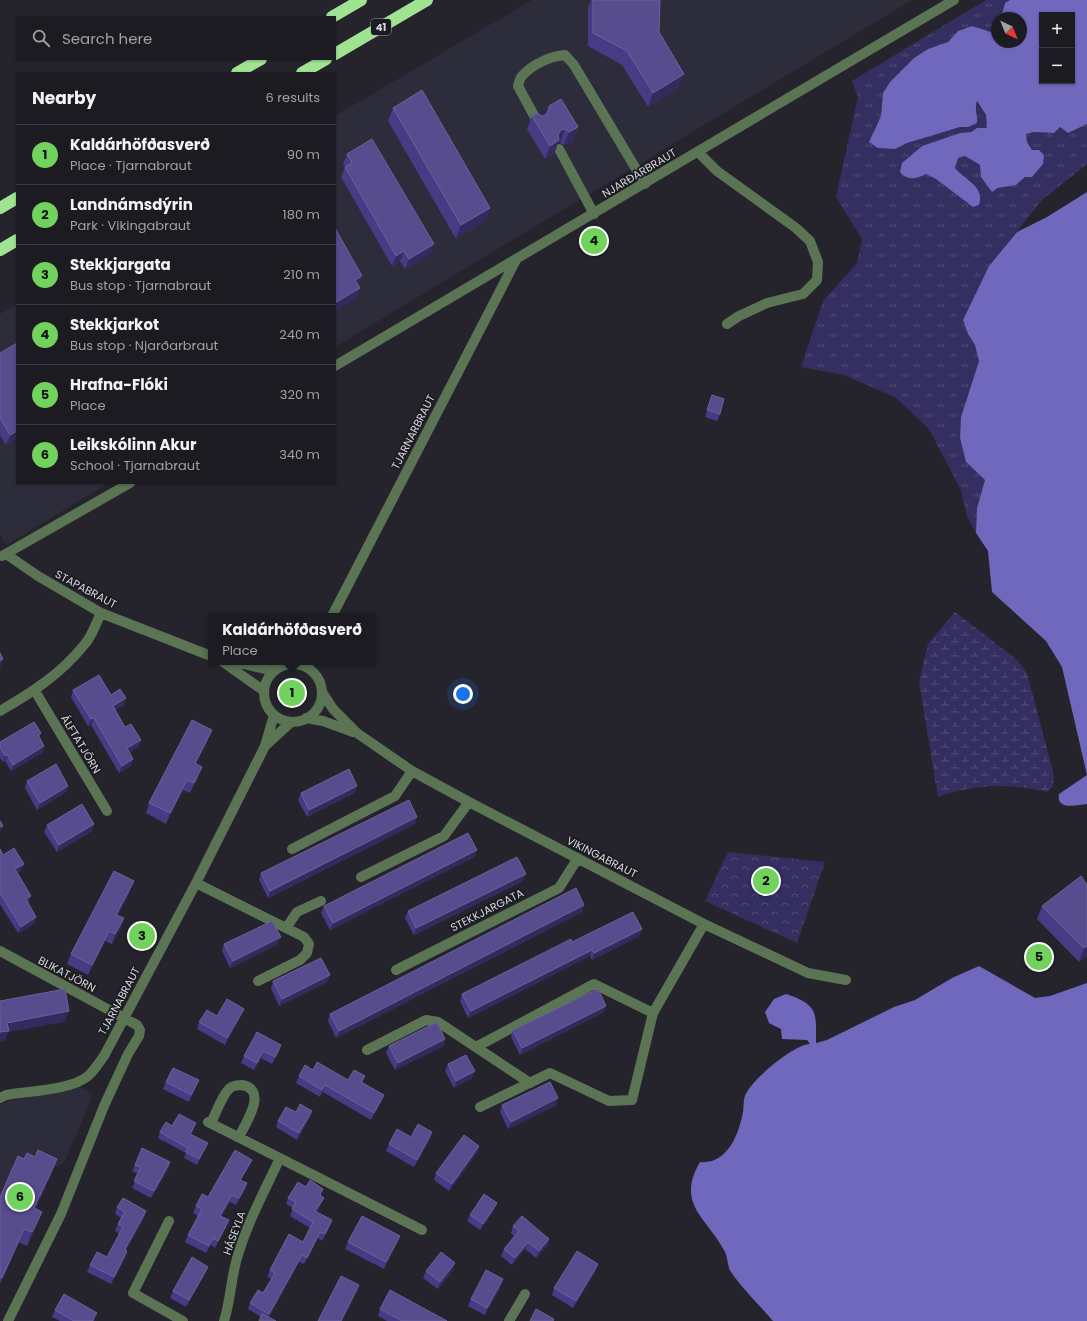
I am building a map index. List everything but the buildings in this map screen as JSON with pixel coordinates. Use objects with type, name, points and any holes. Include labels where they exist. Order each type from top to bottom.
[{"type":"highway","points":[[334,16],[361,0]]},
{"type":"highway","name":"41","points":[[336,53],[427,0]]},
{"type":"highway","points":[[239,72],[259,60]]},
{"type":"highway","points":[[304,72],[324,60]]},
{"type":"highway","points":[[0,208],[16,199]]},
{"type":"highway","points":[[0,250],[16,241]]},
{"type":"street","name":"NJARÐARBRAUT","points":[[336,365],[954,0]]},
{"type":"street","points":[[538,123],[518,86],[522,75],[539,63],[555,56],[565,55],[574,65],[645,184]]},
{"type":"street","points":[[558,149],[594,214]]},
{"type":"street","points":[[698,152],[717,170],[796,228],[810,242],[818,262],[817,280],[803,294],[767,303],[739,316],[727,324]]},
{"type":"street","name":"TJARNARBRAUT","points":[[334,613],[516,260]]},
{"type":"street","points":[[3,556],[128,484]]},
{"type":"street","name":"STAPABRAUT","points":[[3,556],[101,613],[208,655]]},
{"type":"street","points":[[0,711],[35,690],[57,673],[85,645],[101,613]]},
{"type":"street","points":[[227,665],[264,691]]},
{"type":"street","points":[[248,665],[274,671]]},
{"type":"street","points":[[286,665],[281,666],[274,671],[266,683],[264,691],[267,704],[274,715],[282,720],[291,722],[306,718],[318,708],[322,692],[312,666]]},
{"type":"street","name":"ÁLFTATJÖRN","points":[[35,690],[107,811]]},
{"type":"street","name":"VIKINGABRAUT","points":[[322,692],[333,708],[357,733],[412,771],[704,924],[808,973],[846,980]]},
{"type":"street","name":"TJARNABRAUT","points":[[0,1098],[6,1094],[70,1085],[82,1081],[89,1075],[104,1056],[196,883],[266,746],[274,715]]},
{"type":"street","name":"VIKINGABRAUT","points":[[306,718],[323,721],[357,733]]},
{"type":"street","name":"TJARNABRAUT","points":[[266,746],[291,722]]},
{"type":"street","points":[[292,849],[395,796],[412,771]]},
{"type":"street","points":[[361,877],[444,836],[469,802]]},
{"type":"street","name":"STEKKJARGATA","points":[[396,970],[558,888],[578,858]]},
{"type":"street","points":[[196,883],[304,936],[309,944],[307,953],[300,960],[258,981]]},
{"type":"street","points":[[286,928],[297,912],[320,901]]},
{"type":"street","points":[[480,1107],[550,1073],[609,1101],[632,1100],[653,1013],[704,924]]},
{"type":"street","name":"BLIKATJÖRN","points":[[0,951],[137,1025],[140,1030],[139,1036],[128,1054],[104,1106],[61,1214],[8,1321]]},
{"type":"street","points":[[476,1047],[594,984],[653,1013]]},
{"type":"street","points":[[367,1050],[426,1020],[438,1022],[530,1083]]},
{"type":"street","points":[[239,1137],[256,1103],[254,1094],[247,1087],[237,1085],[228,1090],[210,1123],[422,1230]]},
{"type":"street","name":"HÁSEYLA","points":[[224,1321],[231,1298],[238,1255],[250,1220],[280,1158]]},
{"type":"street","points":[[169,1221],[133,1293],[183,1321]]},
{"type":"street","points":[[509,1321],[525,1294]]},
{"type":"shaded area","points":[[532,0],[912,0],[336,346],[336,115]]},
{"type":"shaded area","points":[[1010,0],[1087,0],[1087,124],[1068,133],[1060,127],[1054,133],[1034,132],[1026,134],[1027,142],[1032,150],[1039,150],[1044,155],[1043,164],[1032,177],[1025,177],[1016,185],[998,188],[992,192],[981,177],[980,165],[965,156],[958,158],[955,168],[977,188],[979,193],[979,205],[973,207],[936,179],[926,174],[919,177],[909,178],[900,172],[902,163],[922,146],[960,133],[971,132],[977,128],[987,128],[986,115],[977,101],[977,123],[968,127],[960,127],[907,143],[895,149],[878,148],[869,142],[881,116],[883,93],[890,82],[914,58],[928,49],[948,42],[958,31],[972,26],[991,32],[991,48],[1027,48],[1027,12],[1003,12],[1005,3]]},
{"type":"shaded area","points":[[1087,192],[1087,775],[1062,667],[1046,641],[992,592],[988,551],[976,533],[977,508],[985,480],[966,462],[960,438],[961,417],[979,361],[975,345],[968,334],[963,320],[989,266],[1017,232],[1047,217]]},
{"type":"shaded area","points":[[16,305],[16,484],[107,484],[6,545],[0,535],[0,314]]},
{"type":"shaded area","points":[[1087,775],[1087,804],[1068,806],[1061,803],[1059,794]]},
{"type":"shaded area","points":[[979,966],[1035,998],[1050,996],[1087,983],[1087,1321],[773,1321],[731,1272],[725,1252],[703,1220],[692,1200],[691,1189],[693,1177],[700,1162],[709,1162],[718,1159],[735,1138],[741,1121],[745,1096],[749,1089],[773,1064],[794,1050],[810,1044],[807,1040],[782,1039],[781,1029],[769,1023],[765,1012],[774,999],[786,994],[805,1002],[810,1006],[815,1017],[816,1043],[827,1040],[894,1007],[915,1000],[952,978]]},
{"type":"shaded area","points":[[82,1087],[93,1095],[64,1163],[53,1168],[29,1222],[37,1225],[27,1246],[19,1243],[0,1284],[0,1105],[9,1101]]},
{"type":"green space","points":[[986,0],[1010,0],[1005,3],[1003,12],[991,12],[991,32],[972,26],[958,31],[948,42],[928,49],[914,58],[890,82],[883,93],[881,116],[873,132],[895,149],[931,134],[961,127],[968,127],[978,114],[975,107],[976,101],[986,115],[987,128],[977,128],[971,132],[960,133],[922,146],[902,163],[920,177],[926,174],[936,179],[973,206],[973,182],[961,175],[955,168],[958,158],[965,156],[980,165],[981,177],[992,192],[1019,183],[1025,176],[1032,150],[1027,142],[1026,134],[1034,132],[1054,133],[1060,127],[1068,133],[1087,124],[1087,164],[1042,200],[989,266],[963,320],[968,334],[975,345],[979,361],[961,417],[960,438],[966,462],[985,480],[977,508],[976,533],[967,516],[961,490],[929,429],[895,397],[844,375],[801,367],[823,301],[857,263],[862,239],[836,197],[858,97],[852,81]]},
{"type":"green space","points":[[955,612],[1016,659],[1027,673],[1054,776],[1053,786],[1047,792],[1019,787],[992,786],[966,789],[938,797],[919,682],[928,644]]},
{"type":"green space","points":[[728,852],[825,862],[797,943],[705,901]]},
{"type":"place","name":"Stekkjarkot","points":[[594,241]]},
{"type":"place","name":"Kaldárhöfðasverð","points":[[292,693]]},
{"type":"place","name":"Landnámsdýrin","points":[[766,881]]},
{"type":"place","name":"Stekkjargata","points":[[142,936]]},
{"type":"place","name":"Hrafna-Flóki","points":[[1039,957]]},
{"type":"place","name":"Leikskólinn Akur","points":[[20,1197]]}]
